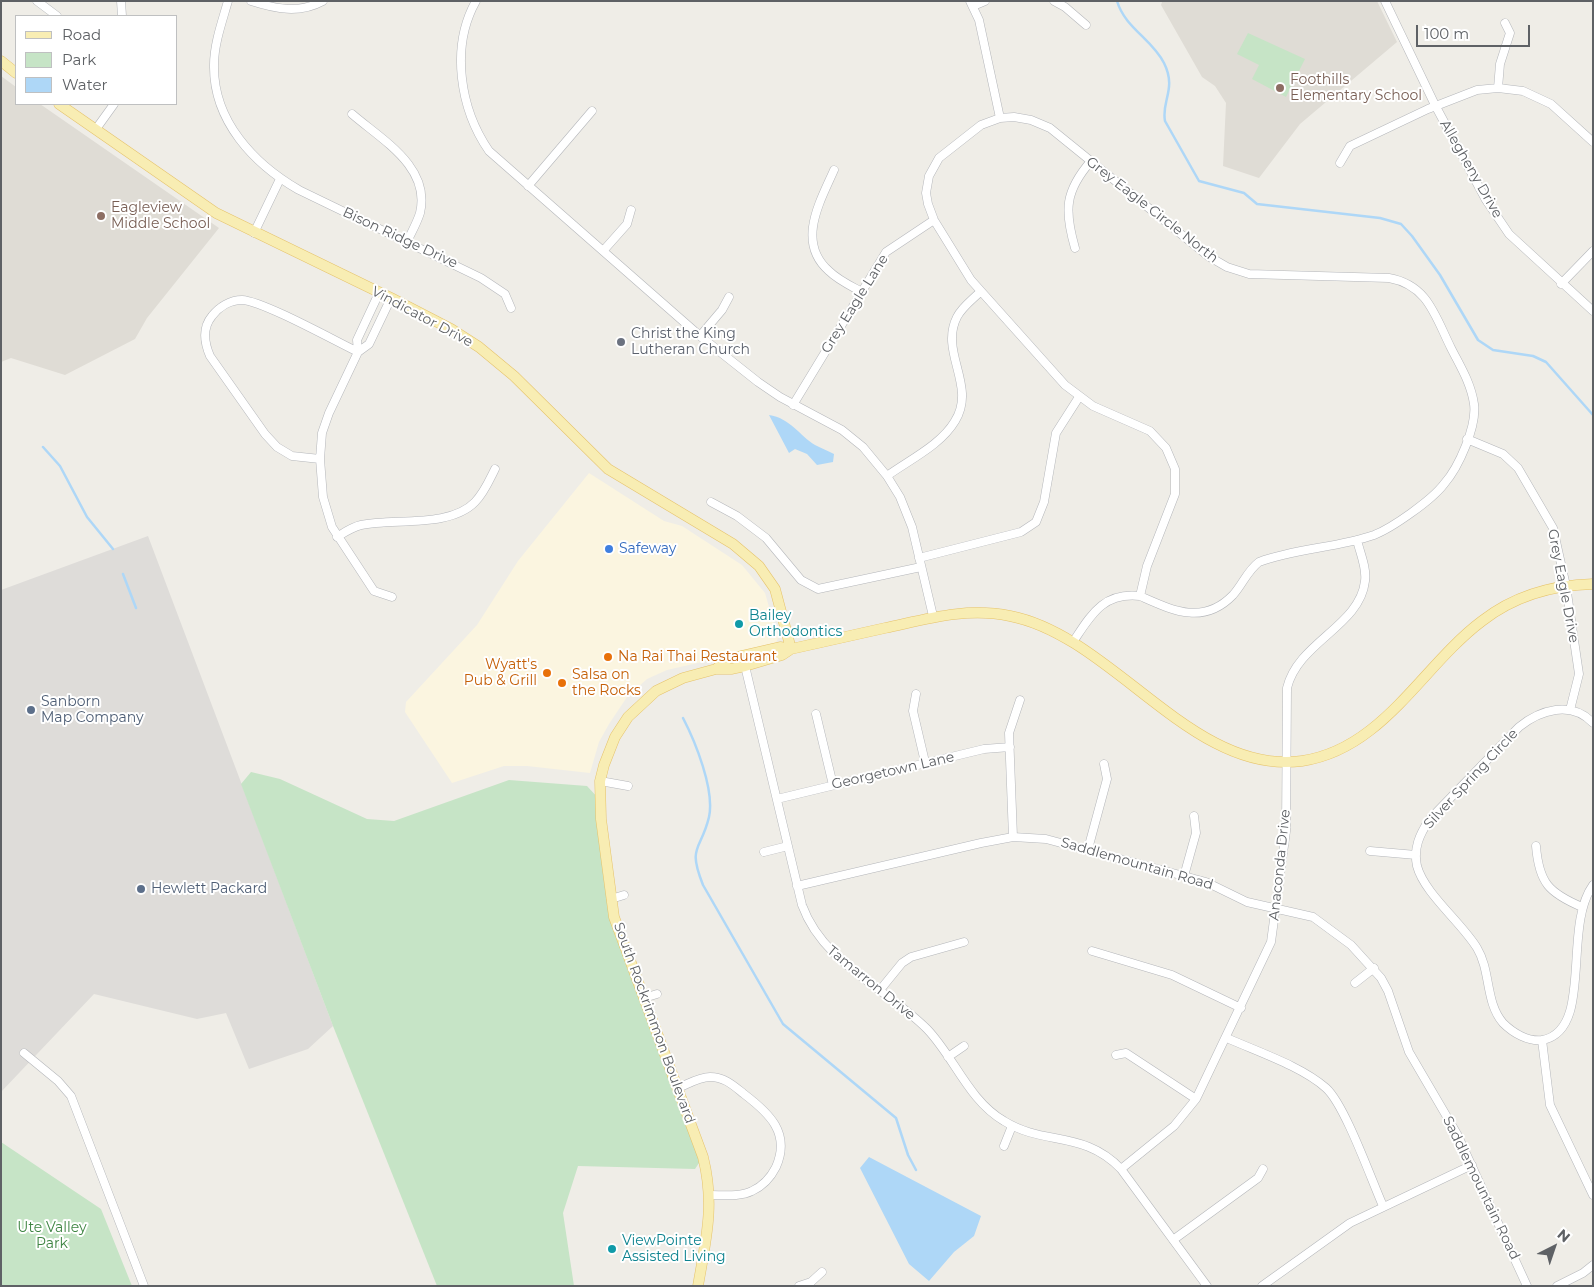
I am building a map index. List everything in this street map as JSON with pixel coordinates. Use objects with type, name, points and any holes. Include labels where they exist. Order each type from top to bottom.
[{"type":"main road","points":[[1,62],[15,72]]},
{"type":"main road","name":"Vindicator Drive","points":[[60,105],[209,209],[254,233],[391,298],[473,342],[514,376],[608,469],[747,555],[759,566],[775,589],[791,649]]},
{"type":"main road","name":"South Rockrimmon Boulevard","points":[[698,1286],[708,1229],[710,1195],[703,1157],[619,932],[611,899],[601,818],[600,782],[604,765],[615,737],[628,717],[642,702],[669,683],[716,669],[731,670],[782,654],[791,649],[933,616],[973,612],[1010,615],[1043,626],[1073,642],[1215,743],[1241,755],[1286,762],[1322,756],[1356,741],[1380,722],[1458,642],[1483,620],[1512,602],[1544,590],[1593,584]]},
{"type":"main road","name":"South Rockrimmon Boulevard","points":[[716,669],[728,659],[780,647],[791,649]]},
{"type":"street","points":[[37,1],[56,15]]},
{"type":"street","points":[[121,1],[122,15]]},
{"type":"street","name":"Bison Ridge Drive","points":[[228,1],[217,42],[214,66],[219,102],[232,129],[253,156],[280,179],[481,278],[505,294],[511,308]]},
{"type":"street","points":[[251,1],[280,9],[292,10],[305,8],[323,1]]},
{"type":"street","points":[[476,1],[465,25],[460,55],[466,96],[478,135],[499,161],[700,336],[770,391],[852,438],[873,458],[900,497],[912,527],[933,616]]},
{"type":"street","points":[[985,1],[971,4],[979,20],[1000,118],[990,121],[972,132],[939,158],[933,166],[926,193],[934,220],[980,292],[1078,397],[1093,406],[1150,431],[1166,448],[1172,459],[1176,483],[1175,494],[1148,566],[1140,596],[1122,595],[1104,603],[1090,616],[1073,642]]},
{"type":"street","points":[[1054,1],[1065,7],[1086,25]]},
{"type":"street","name":"Allegheny Drive","points":[[1385,1],[1435,106],[1486,200],[1509,234],[1593,312]]},
{"type":"street","points":[[1498,88],[1500,64],[1510,33],[1505,23]]},
{"type":"street","points":[[1340,163],[1350,146],[1435,106],[1477,90],[1498,88],[1524,91],[1551,104],[1593,142]]},
{"type":"street","points":[[96,129],[113,105]]},
{"type":"street","points":[[528,186],[592,111]]},
{"type":"street","points":[[352,114],[408,163],[419,181],[420,210],[407,242]]},
{"type":"street","name":"Grey Eagle Circle North","points":[[1000,118],[1022,118],[1042,124],[1091,161],[1208,256],[1228,267],[1259,275],[1389,278],[1406,283],[1422,293],[1428,301],[1468,381],[1474,413],[1468,439],[1454,470],[1438,492],[1386,529],[1357,540],[1259,562],[1252,568],[1233,595],[1214,608],[1202,612],[1192,613],[1170,610],[1140,596]]},
{"type":"street","points":[[1074,248],[1070,232],[1068,201],[1076,178],[1091,161]]},
{"type":"street","points":[[834,170],[814,216],[812,226],[814,247],[817,256],[829,272],[862,292]]},
{"type":"street","points":[[254,233],[280,179]]},
{"type":"street","points":[[603,251],[627,224],[631,210]]},
{"type":"street","name":"Grey Eagle Lane","points":[[793,405],[886,252],[934,220]]},
{"type":"street","points":[[1561,284],[1593,251]]},
{"type":"street","points":[[887,476],[940,438],[956,420],[962,404],[963,387],[954,356],[953,328],[962,309],[980,292]]},
{"type":"street","points":[[358,352],[357,340],[379,293]]},
{"type":"street","points":[[700,336],[722,310],[729,297]]},
{"type":"street","points":[[391,298],[369,344],[358,352],[325,422],[320,459],[325,508],[337,537],[374,591],[392,597]]},
{"type":"street","points":[[320,459],[292,456],[270,441],[210,356],[205,341],[206,325],[214,313],[227,304],[249,301],[358,352]]},
{"type":"street","points":[[919,558],[1021,532],[1036,522],[1044,502],[1056,433],[1078,397]]},
{"type":"street","name":"Grey Eagle Drive","points":[[1468,439],[1503,454],[1518,468],[1553,528],[1566,586],[1578,674],[1570,710]]},
{"type":"street","points":[[337,537],[360,525],[436,518],[459,513],[475,503],[495,469]]},
{"type":"street","points":[[711,502],[737,516],[766,538],[801,580],[818,589],[921,567]]},
{"type":"street","name":"Anaconda Drive","points":[[1121,1169],[1174,1126],[1196,1099],[1227,1038],[1271,942],[1286,830],[1286,700],[1289,678],[1304,655],[1346,618],[1358,601],[1365,582],[1357,540]]},
{"type":"street","name":"Tamarron Drive","points":[[745,666],[776,799],[806,915],[822,942],[927,1029],[988,1109],[1012,1126],[1090,1146],[1110,1157],[1121,1169],[1207,1286]]},
{"type":"street","points":[[916,694],[913,711],[925,762]]},
{"type":"street","points":[[1014,837],[1010,722],[1020,700]]},
{"type":"street","name":"Silver Spring Circle","points":[[1416,855],[1419,838],[1429,820],[1519,727],[1542,712],[1560,709],[1570,710]]},
{"type":"street","points":[[1570,710],[1593,723]]},
{"type":"street","points":[[816,714],[833,785]]},
{"type":"street","name":"Georgetown Lane","points":[[776,799],[925,762],[984,749],[1010,747]]},
{"type":"street","points":[[1088,849],[1107,779],[1104,764]]},
{"type":"street","points":[[600,782],[628,786]]},
{"type":"street","points":[[1184,876],[1196,832],[1194,816]]},
{"type":"street","name":"Saddlemountain Road","points":[[798,886],[1014,837],[1046,839],[1088,849],[1206,882],[1247,902],[1313,917],[1351,945],[1374,968],[1388,991],[1409,1052],[1458,1134],[1527,1286]]},
{"type":"street","points":[[764,852],[788,846]]},
{"type":"street","points":[[1536,846],[1539,869],[1550,889],[1560,897],[1582,907]]},
{"type":"street","points":[[1370,850],[1416,855],[1421,876],[1478,950],[1496,1014],[1512,1031],[1521,1036],[1542,1040],[1565,1031],[1576,1018]]},
{"type":"street","points":[[1583,991],[1582,907],[1593,885]]},
{"type":"street","points":[[611,899],[624,895]]},
{"type":"street","points":[[880,990],[902,963],[911,957],[964,942]]},
{"type":"street","points":[[1092,951],[1172,975],[1241,1008]]},
{"type":"street","points":[[1355,983],[1374,968]]},
{"type":"street","points":[[644,998],[657,994]]},
{"type":"street","points":[[1227,1038],[1313,1078],[1328,1090],[1339,1107],[1383,1206]]},
{"type":"street","points":[[1542,1040],[1550,1105],[1593,1195]]},
{"type":"street","points":[[948,1057],[964,1046]]},
{"type":"street","points":[[24,1053],[58,1081],[71,1096],[144,1286]]},
{"type":"street","points":[[1116,1056],[1126,1053],[1196,1099]]},
{"type":"street","points":[[678,1088],[710,1077],[728,1081],[766,1111],[784,1136],[779,1160],[774,1171],[761,1186],[741,1195],[710,1195]]},
{"type":"street","points":[[1004,1146],[1012,1126]]},
{"type":"street","points":[[1262,1286],[1350,1223],[1472,1165]]},
{"type":"street","points":[[1173,1240],[1258,1178],[1263,1169]]},
{"type":"street","points":[[1556,1286],[1583,1273],[1593,1265]]},
{"type":"street","points":[[799,1286],[811,1282],[822,1272]]},
{"type":"shaded area","name":"Foothills Elementary School","points":[[1377,1],[1397,42],[1300,124],[1259,178],[1223,166],[1226,103],[1215,86],[1202,77],[1161,5],[1162,2]]},
{"type":"shaded area","name":"Eagleview Middle School","points":[[1,76],[15,86],[15,105],[41,105],[219,228],[147,318],[135,339],[65,375],[11,358],[1,362]]},
{"type":"shaded area","points":[[589,473],[664,521],[682,526],[742,565],[765,593],[778,638],[776,643],[772,646],[667,670],[647,679],[627,697],[609,724],[599,742],[590,773],[527,766],[504,766],[452,783],[405,712],[406,702],[477,625],[518,561]]},
{"type":"shaded area","name":"Hewlett Packard","points":[[148,536],[333,1026],[308,1049],[249,1069],[226,1013],[197,1019],[94,994],[1,1092],[1,590]]},
{"type":"green space","points":[[1248,33],[1305,59],[1286,97],[1252,79],[1259,65],[1237,54]]},
{"type":"green space","points":[[251,772],[280,779],[367,819],[394,821],[509,780],[587,786],[600,800],[614,917],[703,1157],[695,1169],[578,1166],[563,1213],[574,1286],[437,1286],[333,1026],[241,784]]},
{"type":"green space","name":"Ute Valley Park","points":[[1,1142],[101,1209],[132,1286],[1,1286]]},
{"type":"water","points":[[769,415],[789,423],[815,445],[834,454],[833,462],[817,465],[807,454],[795,449],[789,453]]},
{"type":"water","points":[[869,1157],[981,1216],[974,1236],[954,1252],[929,1281],[909,1264],[860,1168]]},
{"type":"waterway","points":[[1117,1],[1126,19],[1153,47],[1164,63],[1169,80],[1164,114],[1165,121],[1199,181],[1244,193],[1257,204],[1380,218],[1401,224],[1440,275],[1478,340],[1493,350],[1533,356],[1546,362],[1593,415]]},
{"type":"waterway","points":[[43,447],[60,466],[87,517],[113,549]]},
{"type":"waterway","points":[[123,574],[136,608]]},
{"type":"waterway","points":[[683,718],[703,766],[709,793],[709,817],[696,855],[698,872],[703,885],[783,1024],[896,1118],[908,1155],[916,1170]]},
{"type":"place","name":"Foothills Elementary School","points":[[1280,88]]},
{"type":"place","name":"Eagleview Middle School","points":[[101,216]]},
{"type":"place","name":"Christ the King Lutheran Church","points":[[621,342]]},
{"type":"place","name":"Safeway","points":[[609,549]]},
{"type":"place","name":"Bailey Orthodontics","points":[[739,624]]},
{"type":"place","name":"Na Rai Thai Restaurant","points":[[608,657]]},
{"type":"place","name":"Wyatt's Pub & Grill","points":[[547,673]]},
{"type":"place","name":"Salsa on the Rocks","points":[[562,683]]},
{"type":"place","name":"Sanborn Map Company","points":[[31,710]]},
{"type":"place","name":"Hewlett Packard","points":[[141,889]]},
{"type":"place","name":"ViewPointe Assisted Living","points":[[612,1249]]}]
